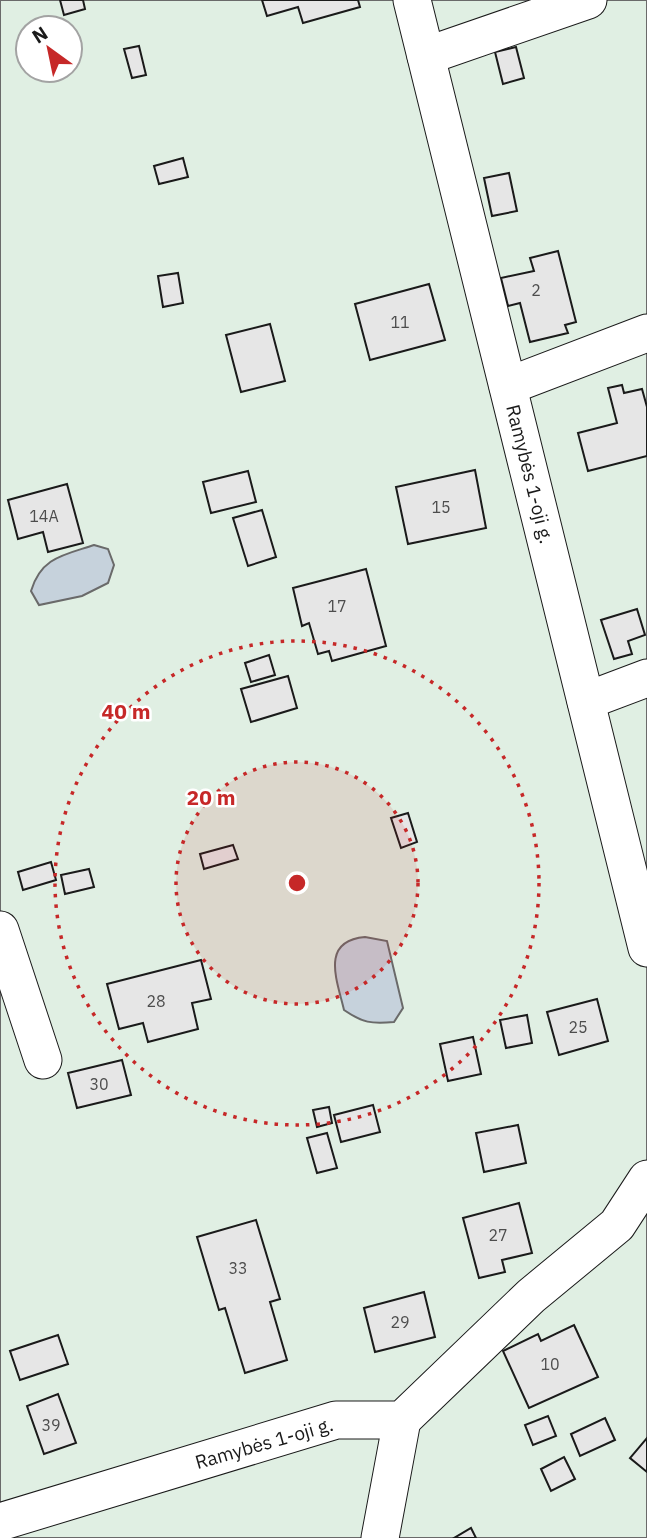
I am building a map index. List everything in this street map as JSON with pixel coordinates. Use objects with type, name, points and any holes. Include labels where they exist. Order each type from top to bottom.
[{"type":"street","name":"Ramybės 1-oji g.","points":[[412,0],[647,948]]},
{"type":"street","points":[[426,55],[588,0]]},
{"type":"street","points":[[508,386],[647,333]]},
{"type":"street","points":[[586,701],[647,678]]},
{"type":"street","points":[[0,930],[43,1060]]},
{"type":"street","points":[[380,1538],[402,1420],[531,1296],[617,1224],[647,1179]]},
{"type":"street","name":"Ramybės 1-oji g.","points":[[0,1522],[336,1420],[402,1420]]},
{"type":"green space","points":[[0,0],[647,0],[647,1538],[0,1538]]},
{"type":"shaded area","points":[[94,545],[108,549],[114,565],[108,583],[82,596],[39,605],[31,591],[35,580],[47,564]]},
{"type":"shaded area","points":[[365,937],[387,941],[403,1008],[394,1022],[368,1022],[344,1010],[336,975],[337,954],[342,946],[351,940]]},
{"type":"building","points":[[60,0],[83,0],[85,9],[64,14]]},
{"type":"building","points":[[262,0],[358,0],[360,7],[303,23],[298,7],[267,16]]},
{"type":"building","points":[[139,46],[146,75],[132,78],[124,49]]},
{"type":"building","points":[[516,47],[524,78],[503,84],[495,52]]},
{"type":"building","points":[[183,158],[188,177],[159,184],[154,166]]},
{"type":"building","points":[[509,173],[517,211],[492,216],[484,178]]},
{"type":"building","points":[[558,251],[576,322],[565,325],[568,333],[530,342],[520,303],[508,306],[501,278],[534,271],[530,258]]},
{"type":"building","points":[[178,273],[183,303],[163,307],[158,276]]},
{"type":"building","points":[[429,284],[445,340],[370,360],[355,304]]},
{"type":"building","points":[[270,324],[285,381],[241,392],[226,335]]},
{"type":"building","points":[[622,385],[624,393],[642,389],[647,407],[647,456],[588,471],[578,433],[617,423],[608,388]]},
{"type":"building","points":[[475,470],[486,528],[408,544],[396,487]]},
{"type":"building","points":[[248,471],[256,502],[211,513],[203,482]]},
{"type":"building","points":[[67,484],[83,543],[48,552],[43,532],[18,539],[8,500]]},
{"type":"building","points":[[262,510],[276,557],[248,566],[233,518]]},
{"type":"building","points":[[366,569],[386,646],[332,661],[329,651],[318,654],[309,623],[302,626],[293,588]]},
{"type":"building","points":[[637,609],[645,635],[628,641],[632,654],[614,659],[601,620]]},
{"type":"building","points":[[269,655],[275,675],[251,682],[245,663]]},
{"type":"building","points":[[288,676],[297,708],[251,722],[241,689]]},
{"type":"building","points":[[408,813],[417,842],[401,848],[391,818]]},
{"type":"building","points":[[233,845],[238,859],[204,869],[200,854]]},
{"type":"building","points":[[51,862],[56,880],[23,890],[18,872]]},
{"type":"building","points":[[89,869],[94,887],[65,894],[61,875]]},
{"type":"building","points":[[201,960],[211,999],[192,1003],[198,1029],[148,1042],[143,1023],[119,1029],[107,984]]},
{"type":"building","points":[[597,999],[608,1041],[559,1055],[547,1012]]},
{"type":"building","points":[[527,1015],[532,1043],[506,1048],[500,1020]]},
{"type":"building","points":[[473,1037],[481,1074],[448,1081],[440,1044]]},
{"type":"building","points":[[122,1060],[131,1095],[77,1108],[68,1073]]},
{"type":"building","points":[[373,1105],[380,1132],[341,1142],[334,1115]]},
{"type":"building","points":[[329,1107],[332,1123],[317,1127],[313,1110]]},
{"type":"building","points":[[518,1125],[526,1163],[484,1172],[476,1133]]},
{"type":"building","points":[[327,1133],[337,1168],[317,1173],[307,1138]]},
{"type":"building","points":[[519,1203],[532,1253],[502,1260],[505,1272],[479,1278],[463,1218]]},
{"type":"building","points":[[256,1220],[280,1299],[270,1302],[287,1360],[245,1373],[225,1308],[219,1310],[197,1237]]},
{"type":"building","points":[[424,1292],[435,1337],[375,1352],[364,1308]]},
{"type":"building","points":[[574,1325],[598,1377],[529,1408],[503,1351],[538,1334],[541,1341]]},
{"type":"building","points":[[58,1335],[68,1364],[20,1380],[10,1351]]},
{"type":"building","points":[[58,1394],[76,1443],[44,1454],[27,1406]]},
{"type":"building","points":[[548,1416],[556,1436],[533,1445],[525,1425]]},
{"type":"building","points":[[605,1418],[615,1440],[580,1456],[571,1434]]},
{"type":"building","points":[[647,1438],[647,1472],[630,1458]]},
{"type":"building","points":[[564,1457],[575,1479],[551,1491],[541,1469]]},
{"type":"building","points":[[471,1528],[476,1538],[454,1538]]}]
